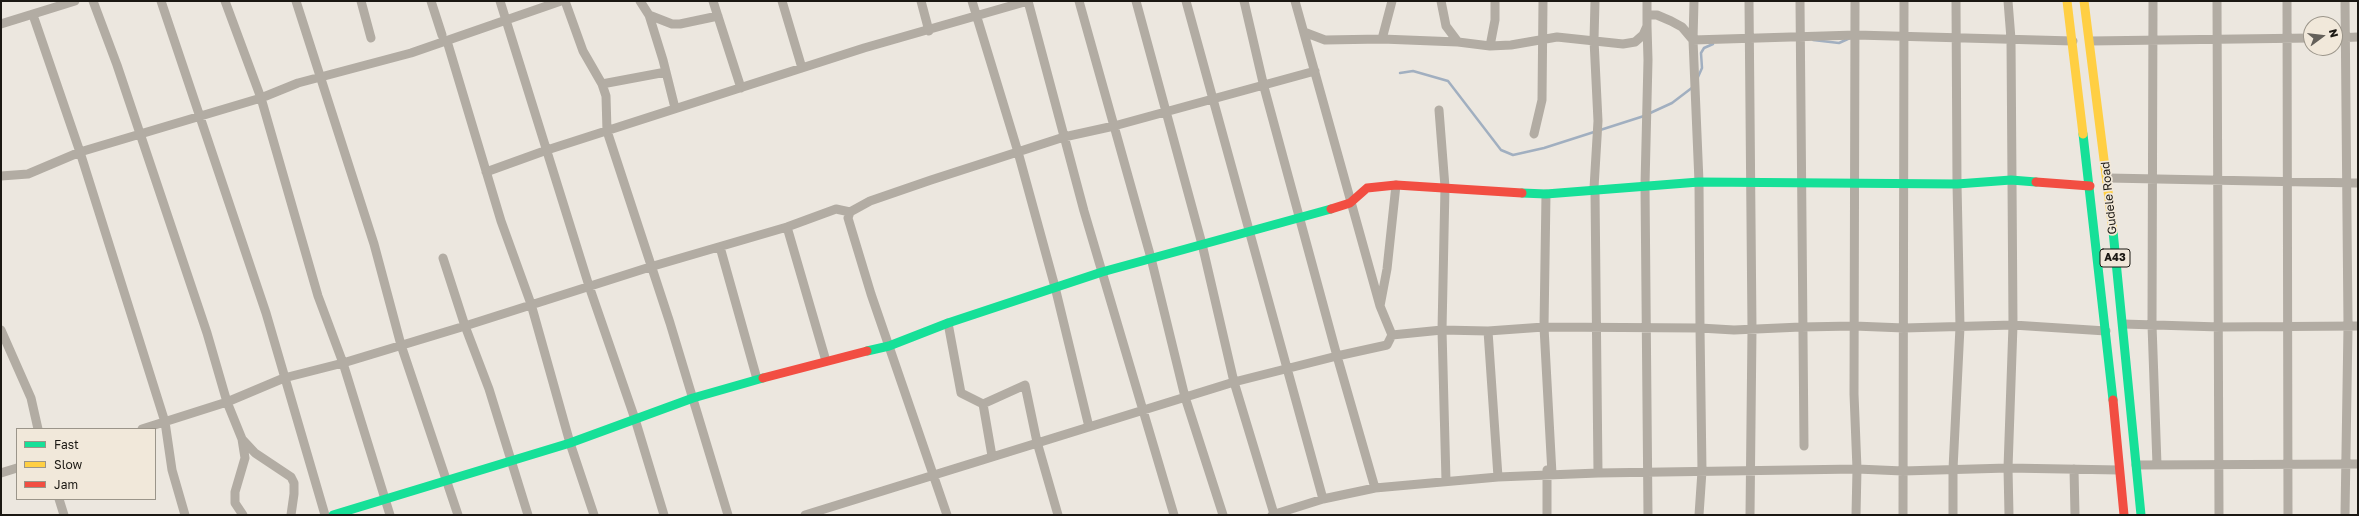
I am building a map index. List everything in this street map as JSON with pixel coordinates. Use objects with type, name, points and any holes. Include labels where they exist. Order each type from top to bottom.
[{"type":"main road","name":"Gudele Road","points":[[2067,1],[2090,186],[2124,515]]},
{"type":"main road","name":"Gudele Road","points":[[2084,1],[2108,178],[2141,515]]},
{"type":"main road","points":[[333,515],[570,442],[693,398],[757,378],[888,346],[948,323],[1102,272],[1250,230],[1300,219],[1350,203],[1367,188],[1396,185],[1546,194],[1594,189],[1698,182],[1854,182],[1957,184],[2011,180],[2090,186]]},
{"type":"street","points":[[1,24],[75,1]]},
{"type":"street","points":[[93,1],[117,65],[207,333],[227,402],[242,439],[245,458],[235,492],[235,503],[243,515]]},
{"type":"street","points":[[161,1],[266,313],[325,515]]},
{"type":"street","points":[[224,1],[261,98],[318,296],[342,363],[390,515]]},
{"type":"street","points":[[296,1],[374,244],[401,345],[458,515]]},
{"type":"street","points":[[360,1],[371,38]]},
{"type":"street","points":[[431,1],[501,221],[531,304],[570,442],[594,515]]},
{"type":"street","points":[[500,1],[589,286],[635,419],[664,515]]},
{"type":"street","points":[[1,176],[28,174],[80,152],[261,98],[298,83],[411,53],[444,38],[506,20],[561,1]]},
{"type":"street","points":[[565,1],[583,51],[602,84],[606,96],[607,131],[693,398],[728,515]]},
{"type":"street","points":[[640,1],[649,15],[675,108]]},
{"type":"street","points":[[713,1],[741,88]]},
{"type":"street","points":[[782,1],[802,68]]},
{"type":"street","points":[[921,1],[928,31]]},
{"type":"street","points":[[972,1],[1018,152],[1055,287],[1089,427]]},
{"type":"street","points":[[486,172],[547,150],[675,108],[802,68],[1028,1],[1102,272],[1174,515]]},
{"type":"street","points":[[1079,1],[1151,258],[1185,397],[1223,515]]},
{"type":"street","points":[[1136,1],[1202,244],[1234,382],[1273,515],[1323,498],[1376,488],[1498,477],[1549,470],[1598,473],[1857,469],[1904,471],[2008,468],[2119,470]]},
{"type":"street","points":[[1186,1],[1289,369],[1323,498]]},
{"type":"street","points":[[1244,1],[1264,87],[1337,356],[1376,488]]},
{"type":"street","points":[[1295,1],[1350,203],[1380,306],[1392,335]]},
{"type":"street","points":[[1382,39],[1392,1]]},
{"type":"street","points":[[1441,1],[1446,26],[1458,42]]},
{"type":"street","points":[[1490,46],[1495,20],[1494,1]]},
{"type":"street","points":[[1534,134],[1542,100],[1543,1]]},
{"type":"street","points":[[1595,1],[1594,40],[1598,121],[1594,189],[1598,473]]},
{"type":"street","points":[[1647,1],[1648,60],[1645,185],[1648,515]]},
{"type":"street","points":[[1694,1],[1693,40],[1698,182],[1702,472],[1699,515]]},
{"type":"street","points":[[1748,1],[1752,329],[1750,515]]},
{"type":"street","points":[[1800,1],[1802,182],[1801,327],[1804,446]]},
{"type":"street","points":[[1855,1],[1854,394],[1857,469],[1856,515]]},
{"type":"street","points":[[1903,515],[1904,1]]},
{"type":"street","points":[[1953,515],[1953,469],[1960,327],[1957,184],[1956,1]]},
{"type":"street","points":[[2008,1],[2010,39],[2013,325],[2008,468],[2009,515]]},
{"type":"street","points":[[2153,1],[2152,325],[2157,465]]},
{"type":"street","points":[[2217,1],[2217,180],[2220,328],[2219,515]]},
{"type":"street","points":[[2287,1],[2288,515]]},
{"type":"street","points":[[2343,16],[2345,1]]},
{"type":"street","points":[[33,15],[80,152],[165,422],[172,470],[185,515]]},
{"type":"street","points":[[649,15],[672,24],[680,24],[718,16]]},
{"type":"street","points":[[1648,15],[1657,16],[1682,27],[1693,40]]},
{"type":"street","points":[[1304,32],[1325,40],[1382,39],[1458,42],[1490,46],[1511,45],[1542,38],[1594,40],[1623,44],[1636,42],[1643,35],[1647,26]]},
{"type":"street","points":[[1693,40],[1856,35],[1956,39],[2073,41]]},
{"type":"street","points":[[2343,38],[2358,37]]},
{"type":"street","points":[[2090,41],[2152,41],[2216,38],[2303,38]]},
{"type":"street","points":[[2341,56],[2346,183],[2348,326],[2345,515]]},
{"type":"street","points":[[145,428],[227,402],[284,378],[342,363],[465,326],[650,267],[787,227],[836,209],[850,212],[870,201],[1064,137],[1114,126],[1214,98],[1264,87],[1315,71]]},
{"type":"street","points":[[602,84],[666,72]]},
{"type":"street","points":[[1439,110],[1445,187],[1442,330],[1446,481]]},
{"type":"street","points":[[2108,178],[2358,183]]},
{"type":"street","points":[[1380,306],[1387,269],[1396,185]]},
{"type":"street","points":[[1546,194],[1544,327],[1549,470],[1547,515]]},
{"type":"street","points":[[850,212],[848,218],[888,346],[934,474],[947,515]]},
{"type":"street","points":[[787,227],[826,361]]},
{"type":"street","points":[[720,247],[757,378]]},
{"type":"street","points":[[443,258],[465,326],[489,389],[528,515]]},
{"type":"street","points":[[948,323],[961,393],[983,404]]},
{"type":"street","points":[[2123,324],[2220,328],[2358,326]]},
{"type":"street","points":[[1392,335],[1442,330],[1488,331],[1544,327],[1700,328],[1734,330],[1854,326],[1904,328],[2013,325],[2106,331]]},
{"type":"street","points":[[1,330],[31,398],[38,428]]},
{"type":"street","points":[[1488,331],[1498,477]]},
{"type":"street","points":[[805,515],[1234,382],[1386,345],[1392,335]]},
{"type":"street","points":[[983,404],[1025,385],[1037,442],[1058,515]]},
{"type":"street","points":[[983,404],[992,456]]},
{"type":"street","points":[[242,439],[255,453],[291,477],[294,484],[294,494],[290,509],[291,515]]},
{"type":"street","points":[[2136,465],[2287,463],[2358,464]]},
{"type":"street","points":[[1,473],[16,468]]},
{"type":"street","points":[[2074,469],[2075,515]]},
{"type":"street","points":[[58,500],[64,515]]},
{"type":"waterway","points":[[1813,40],[1839,43],[1850,38]]},
{"type":"waterway","points":[[1698,77],[1702,68],[1701,53],[1704,48],[1713,44]]},
{"type":"waterway","points":[[1400,73],[1413,71],[1448,81],[1501,150],[1513,155],[1544,148],[1644,116]]},
{"type":"waterway","points":[[1648,114],[1672,103],[1693,87]]},
{"type":"traffic: fast","points":[[2083,134],[2113,400]]},
{"type":"traffic: fast","points":[[1522,193],[1546,194],[1699,182],[1957,184],[2011,180],[2036,182]]},
{"type":"traffic: fast","points":[[867,351],[889,346],[948,323],[1102,272],[1331,209]]},
{"type":"traffic: fast","points":[[2113,231],[2141,515]]},
{"type":"traffic: fast","points":[[333,515],[570,443],[693,398],[763,378]]},
{"type":"traffic: slow","points":[[2067,1],[2083,134]]},
{"type":"traffic: slow","points":[[2084,1],[2113,231]]},
{"type":"traffic: jam","points":[[2036,182],[2090,186]]},
{"type":"traffic: jam","points":[[1331,209],[1350,203],[1367,188],[1396,185],[1522,193]]},
{"type":"traffic: jam","points":[[763,378],[867,351]]},
{"type":"traffic: jam","points":[[2113,400],[2124,515]]}]
